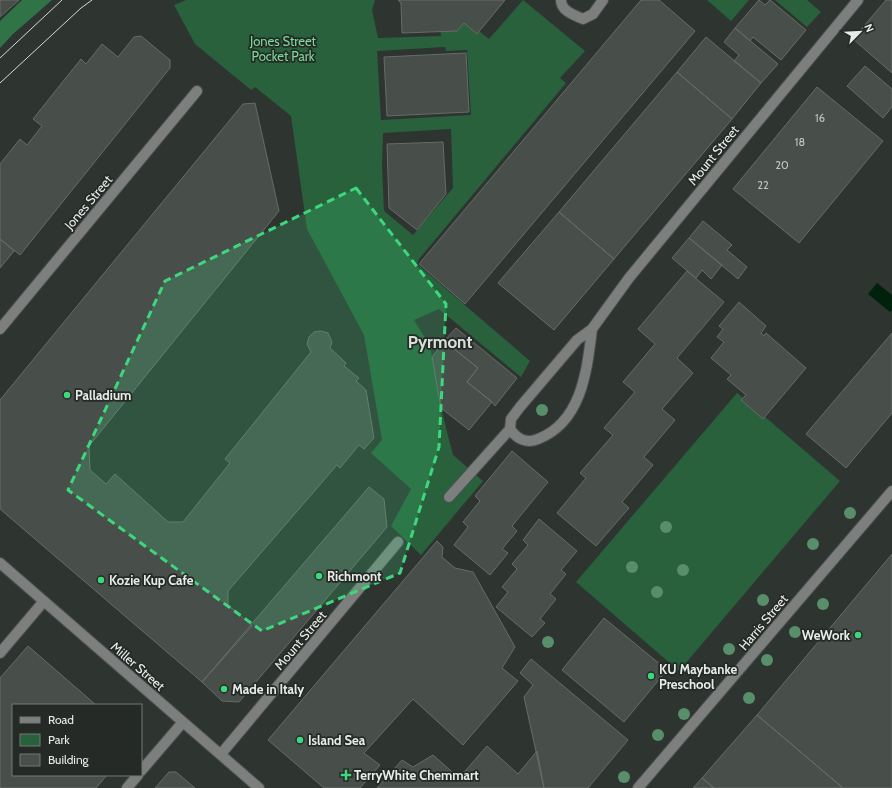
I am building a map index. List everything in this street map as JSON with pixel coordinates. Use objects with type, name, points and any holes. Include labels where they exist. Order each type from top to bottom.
[{"type":"street","points":[[561,0],[561,4],[568,12],[583,19],[593,14],[603,0]]},
{"type":"street","name":"Mount Street","points":[[449,497],[510,429],[511,419],[520,407],[577,340],[592,329],[629,278],[858,0]]},
{"type":"street","name":"Jones Street","points":[[0,329],[197,91]]},
{"type":"street","name":"Mount Street","points":[[510,429],[515,436],[526,441],[535,441],[547,436],[560,426],[567,418],[579,397],[586,375],[592,329]]},
{"type":"street","name":"Harris Street","points":[[638,788],[892,491]]},
{"type":"street","name":"Mount Street","points":[[221,754],[398,542]]},
{"type":"street","name":"Miller Street","points":[[0,563],[259,788]]},
{"type":"street","points":[[0,653],[44,601]]},
{"type":"street","points":[[142,770],[183,722]]},
{"type":"street","points":[[127,788],[137,776]]},
{"type":"highlighted area","points":[[356,188],[446,304],[439,447],[400,573],[262,631],[68,490],[165,281]]},
{"type":"green space","points":[[22,0],[52,0],[13,34],[0,48],[0,21]]},
{"type":"green space","name":"Jones Street Pocket Park","points":[[186,0],[375,0],[372,10],[378,38],[441,36],[440,29],[465,20],[489,39],[523,0],[585,51],[560,78],[566,83],[419,259],[417,264],[530,361],[521,377],[439,309],[414,320],[430,346],[441,408],[453,455],[483,481],[421,555],[391,526],[411,489],[371,453],[382,440],[364,335],[307,229],[291,116],[255,87],[251,90],[195,44],[174,5]],"holes":[[[445,47],[446,51],[467,50],[471,115],[381,120],[377,51]],[[451,129],[453,188],[413,235],[384,211],[382,166],[383,133]]]},
{"type":"green space","points":[[707,0],[749,0],[731,21]]},
{"type":"green space","points":[[775,0],[807,0],[821,12],[807,27]]},
{"type":"green space","points":[[737,393],[840,481],[679,671],[576,582]]},
{"type":"shaded area","points":[[877,283],[892,295],[892,310],[890,312],[868,294]]},
{"type":"building","points":[[0,0],[19,0],[0,17]]},
{"type":"building","points":[[398,0],[505,0],[477,34],[464,23],[457,31],[402,33],[401,3]]},
{"type":"building","points":[[641,0],[659,0],[695,31],[465,304],[419,264]]},
{"type":"building","points":[[759,0],[765,5],[770,0],[806,30],[781,60],[753,37],[750,41],[735,28]]},
{"type":"building","points":[[886,0],[892,0],[892,73],[853,39]]},
{"type":"building","points":[[735,28],[778,64],[761,83],[734,61],[739,55],[724,42]]},
{"type":"building","points":[[141,36],[170,60],[170,68],[20,255],[0,239],[0,164],[20,139],[27,145],[42,126],[33,119],[81,59],[86,64],[102,44],[118,57],[134,37]]},
{"type":"building","points":[[706,37],[761,83],[732,119],[677,72]]},
{"type":"building","points":[[466,53],[469,112],[387,116],[384,57]]},
{"type":"building","points":[[865,66],[892,89],[892,107],[883,118],[847,86]]},
{"type":"building","points":[[677,72],[732,119],[614,259],[559,212]]},
{"type":"building","points":[[817,87],[883,141],[799,243],[733,189]]},
{"type":"building","name":"Palladium","points":[[255,103],[279,211],[89,446],[90,470],[106,484],[115,474],[168,522],[183,522],[230,463],[225,459],[311,352],[307,344],[309,337],[314,332],[321,331],[328,333],[332,342],[330,348],[346,363],[344,366],[359,378],[356,381],[366,390],[374,438],[364,449],[359,445],[340,468],[337,465],[228,591],[228,605],[252,626],[202,682],[0,509],[0,400],[243,104]]},
{"type":"building","points":[[443,142],[446,194],[417,230],[389,208],[387,144]]},
{"type":"building","points":[[559,212],[614,259],[554,330],[498,283]]},
{"type":"building","points":[[703,221],[732,245],[727,250],[747,267],[738,279],[689,238]]},
{"type":"building","points":[[689,238],[722,265],[711,279],[702,270],[696,278],[672,258]]},
{"type":"building","points":[[0,239],[14,251],[0,268]]},
{"type":"building","points":[[687,271],[724,302],[677,358],[693,373],[662,409],[675,420],[644,457],[653,465],[622,502],[629,508],[596,546],[557,513],[586,478],[580,473],[613,435],[604,428],[635,392],[623,382],[655,344],[638,329]]},
{"type":"building","points":[[739,302],[766,326],[761,333],[764,336],[766,333],[806,368],[763,419],[741,400],[746,395],[727,379],[731,375],[711,358],[724,342],[717,337],[723,329],[719,326]]},
{"type":"building","points":[[456,328],[517,378],[495,406],[467,382],[478,368],[444,341]]},
{"type":"building","points":[[892,333],[892,413],[846,468],[806,434]]},
{"type":"building","points":[[444,341],[478,368],[467,382],[492,402],[469,430],[441,408],[432,357]]},
{"type":"building","points":[[512,451],[548,482],[512,526],[517,531],[502,549],[508,553],[490,575],[454,545],[468,527],[463,522],[480,501],[475,496]]},
{"type":"building","name":"Richmont","points":[[369,487],[384,499],[387,527],[239,702],[222,701],[202,682]]},
{"type":"building","points":[[539,519],[577,551],[561,570],[566,574],[550,594],[556,599],[540,619],[545,623],[532,637],[496,607],[508,592],[502,587],[517,569],[512,564],[528,545],[523,540]]},
{"type":"building","points":[[437,541],[443,547],[442,557],[455,568],[473,572],[515,647],[502,668],[518,681],[463,745],[413,699],[364,753],[380,765],[360,788],[324,788],[268,740]]},
{"type":"building","name":"WeWork","points":[[892,554],[892,788],[843,788],[757,715]]},
{"type":"building","points":[[604,618],[667,670],[624,722],[562,670]]},
{"type":"building","points":[[28,646],[95,704],[12,704],[12,776],[106,776],[96,788],[0,788],[0,678]]},
{"type":"building","points":[[531,659],[628,740],[588,788],[544,788],[524,697],[533,685],[520,673]]},
{"type":"building","points":[[757,715],[843,788],[714,788],[702,778]]},
{"type":"building","points":[[487,746],[518,774],[537,751],[544,788],[377,788],[402,760],[413,767],[433,755],[459,778]]},
{"type":"building","points":[[169,772],[176,772],[195,788],[155,788]]},
{"type":"building","points":[[702,778],[714,788],[693,788]]},
{"type":"tram line","points":[[0,58],[62,0]]},
{"type":"tram line","points":[[0,83],[81,8],[92,0]]},
{"type":"place","name":"Palladium","points":[[67,395]]},
{"type":"place","name":"Richmont","points":[[319,576]]},
{"type":"place","name":"Kozie Kup Cafe","points":[[101,580]]},
{"type":"place","name":"WeWork","points":[[858,635]]},
{"type":"place","name":"KU Maybanke Preschool","points":[[651,676]]},
{"type":"place","name":"Made in Italy","points":[[224,689]]},
{"type":"place","name":"Island Sea","points":[[300,740]]},
{"type":"place","name":"TerryWhite Chemmart","points":[[346,775]]},
{"type":"district","name":"Pyrmont","points":[[440,342]]}]
